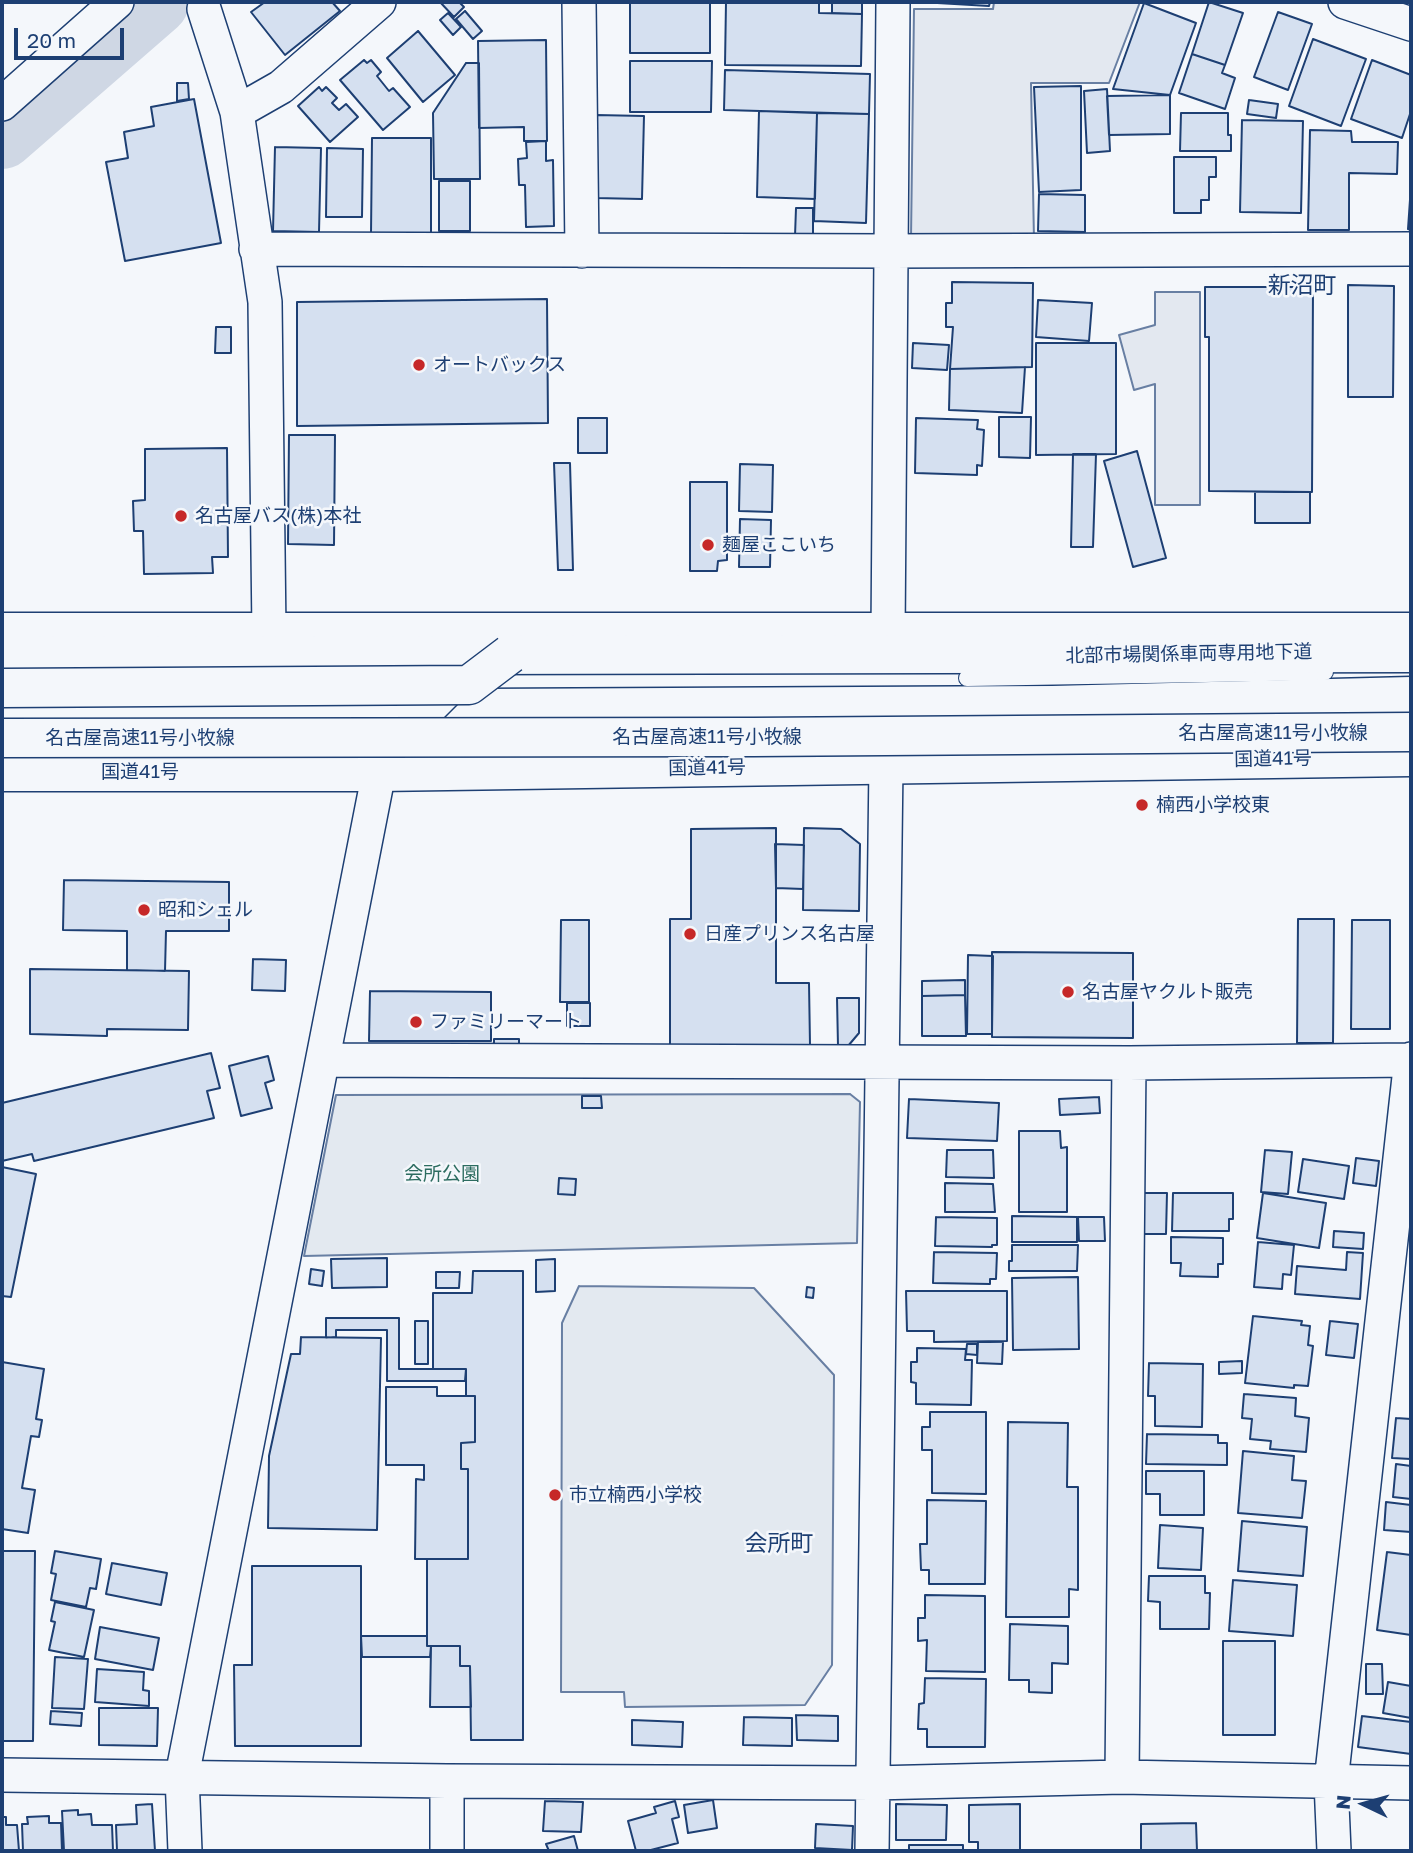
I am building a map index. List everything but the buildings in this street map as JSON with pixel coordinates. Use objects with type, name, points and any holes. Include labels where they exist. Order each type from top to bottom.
[{"type":"highway","points":[[2,632],[1411,632]]},
{"type":"highway","points":[[2,656],[1411,653]]},
{"type":"highway","points":[[2,688],[469,685],[510,654]]},
{"type":"highway","points":[[2,750],[444,747],[482,708],[1052,705],[1411,696]]},
{"type":"highway","name":"名古屋高速11号小牧線","points":[[2,738],[754,737],[1411,732]]},
{"type":"highway","name":"国道41号","points":[[2,772],[379,772],[1411,757]]},
{"type":"street","points":[[2,104],[117,2]]},
{"type":"street","points":[[237,112],[281,87],[379,2]]},
{"type":"street","points":[[579,2],[582,251]]},
{"type":"street","points":[[888,634],[893,2]]},
{"type":"street","points":[[1345,2],[1411,24]]},
{"type":"street","points":[[204,9],[237,112],[265,302],[269,633]]},
{"type":"street","points":[[256,250],[1411,249]]},
{"type":"street","points":[[873,1851],[886,765]]},
{"type":"street","points":[[185,1851],[182,1776],[379,772]]},
{"type":"street","points":[[324,1060],[1129,1063],[1411,1059],[1331,1782],[1334,1851]]},
{"type":"street","points":[[1122,1777],[1129,1063]]},
{"type":"street","points":[[2,1775],[873,1783],[1122,1777],[1411,1783]]},
{"type":"street","points":[[447,1781],[447,1851]]},
{"type":"lane","name":"北部市場関係車両専用地下道","points":[[967,678],[1342,672]]},
{"type":"green space","name":"会所公園","points":[[850,1094],[860,1102],[857,1243],[304,1256],[336,1095]]},
{"type":"green space","points":[[579,1286],[754,1288],[834,1375],[832,1665],[805,1705],[625,1707],[624,1692],[561,1692],[562,1323]]},
{"type":"shaded area","points":[[994,2],[1140,2],[1109,83],[1031,83],[1034,240],[911,238],[914,9],[993,9]]},
{"type":"shaded area","points":[[1155,292],[1200,292],[1200,505],[1155,505],[1155,384],[1134,390],[1119,335],[1155,325]]},
{"type":"waterway","points":[[2,136],[156,2]]},
{"type":"place","name":"オートバックス","points":[[419,365]]},
{"type":"place","name":"名古屋バス(株)本社","points":[[181,516]]},
{"type":"place","name":"麺屋ここいち","points":[[708,545]]},
{"type":"place","name":"楠西小学校東","points":[[1142,805]]},
{"type":"place","name":"昭和シェル","points":[[144,910]]},
{"type":"place","name":"日産プリンス名古屋","points":[[690,934]]},
{"type":"place","name":"名古屋ヤクルト販売","points":[[1068,992]]},
{"type":"place","name":"ファミリーマート","points":[[416,1022]]},
{"type":"place","name":"市立楠西小学校","points":[[555,1495]]},
{"type":"district","name":"新沼町","points":[[1302,286]]},
{"type":"district","name":"会所町","points":[[779,1544]]}]
